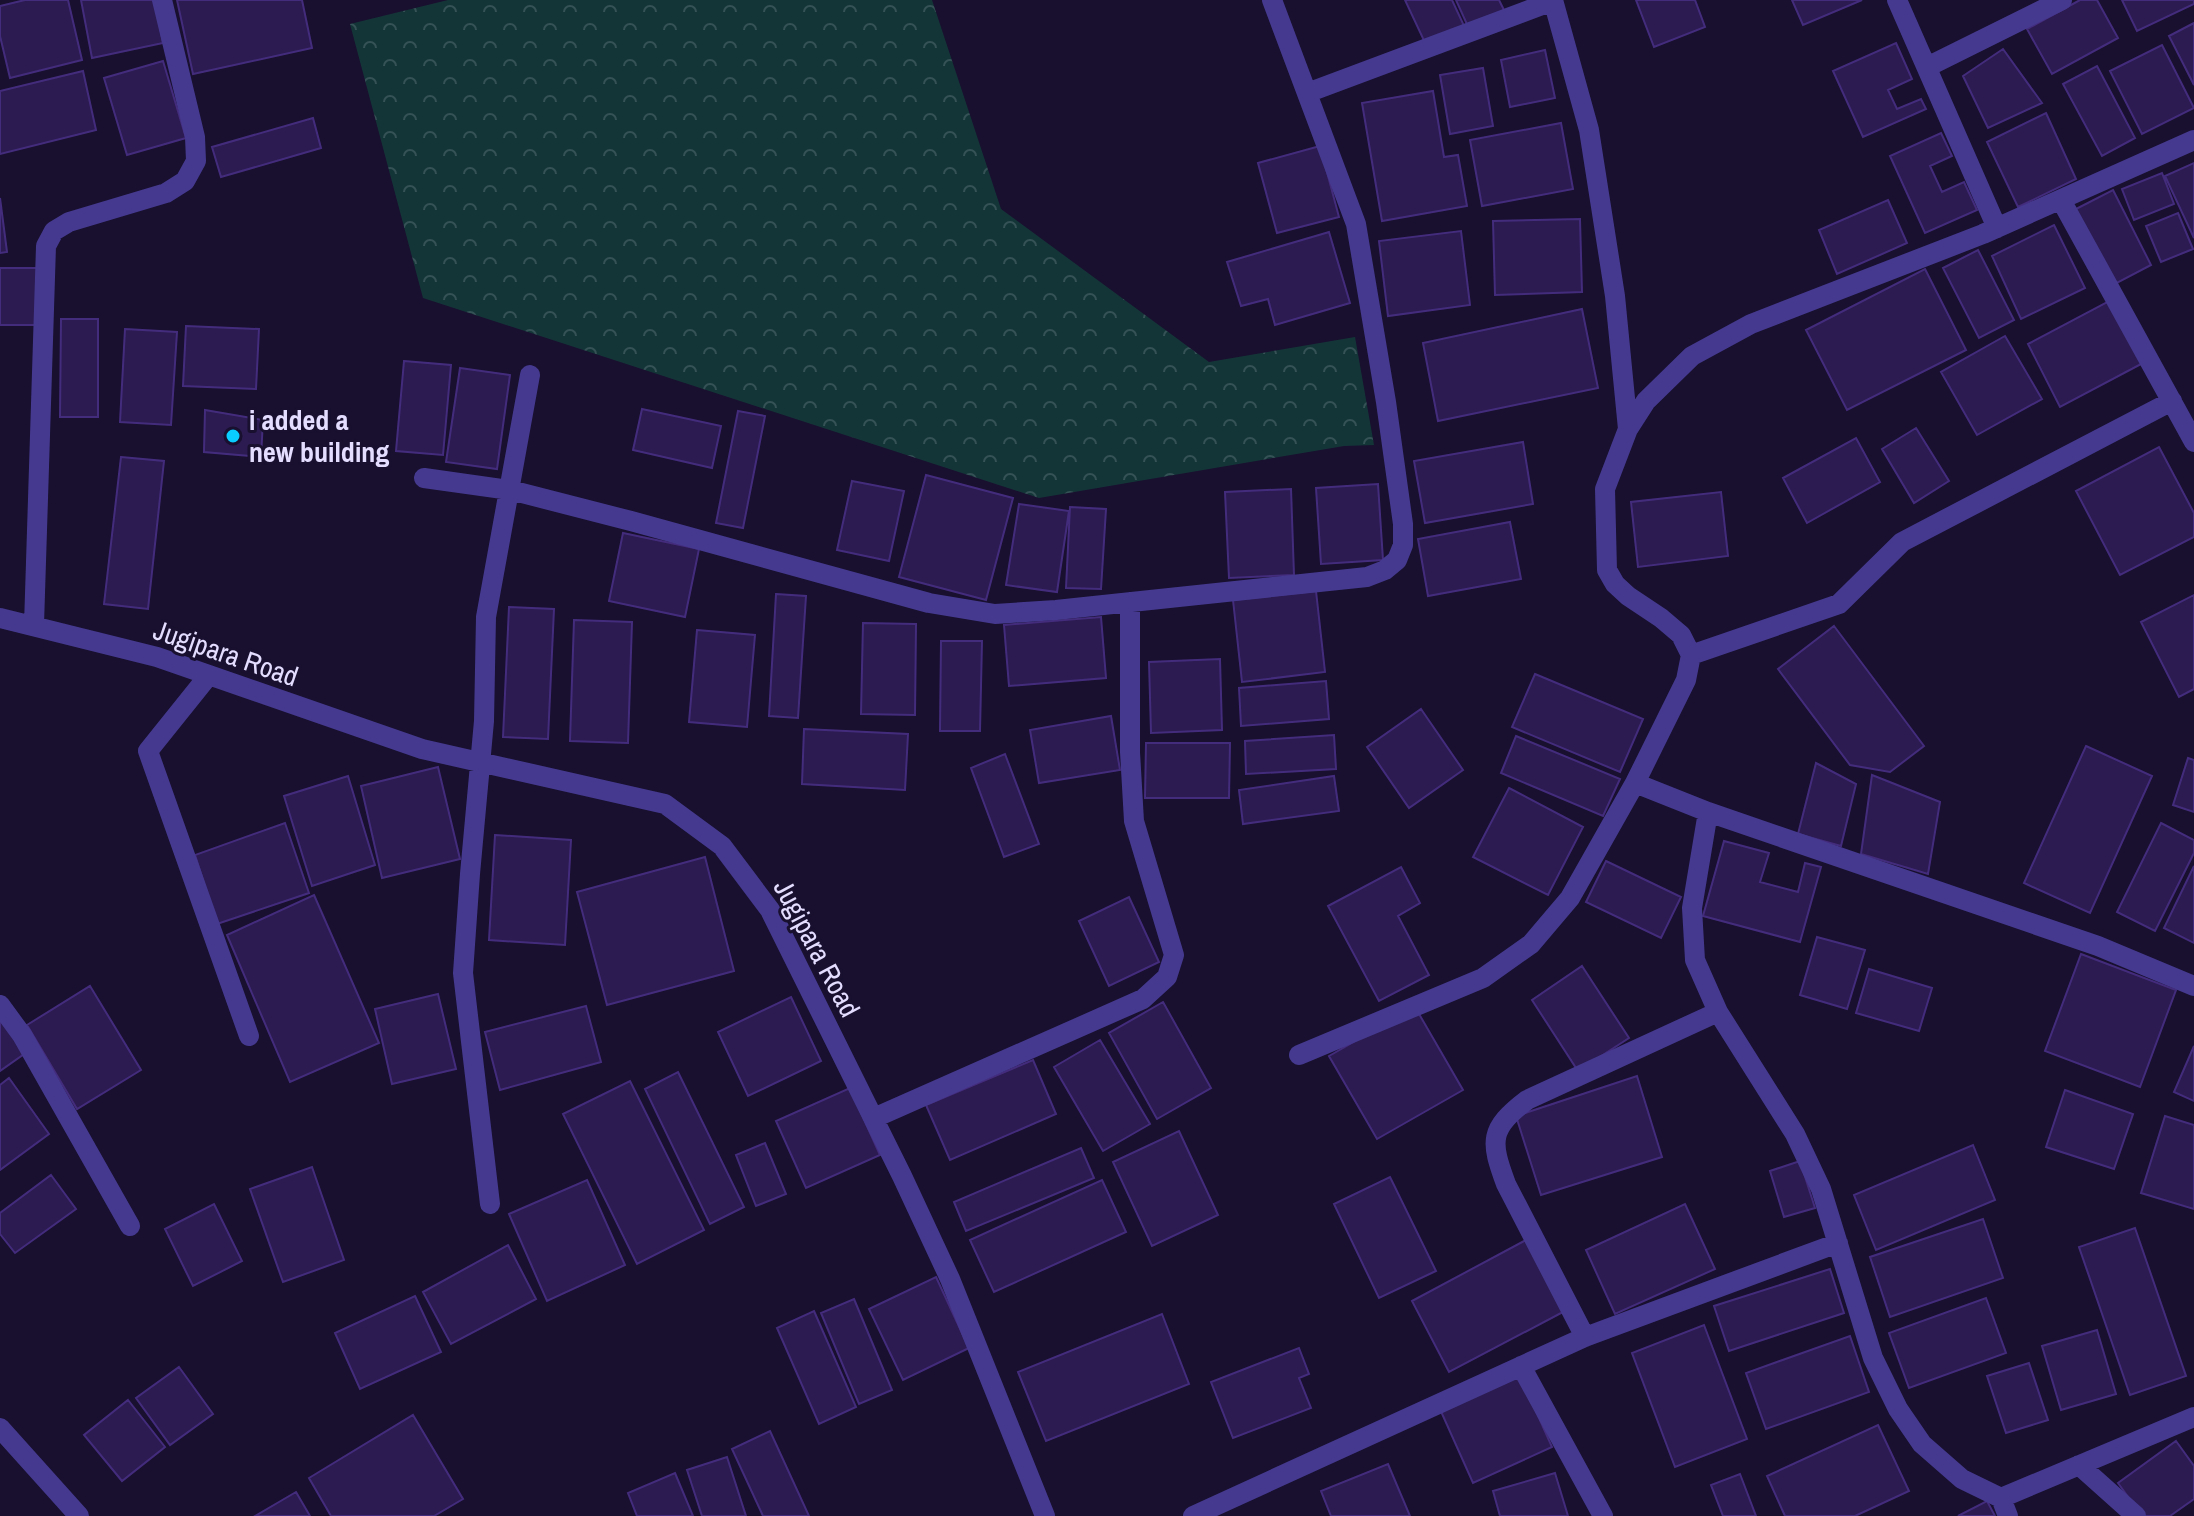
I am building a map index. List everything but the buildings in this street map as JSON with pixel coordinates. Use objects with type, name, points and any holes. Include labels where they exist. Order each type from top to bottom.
[{"type":"street","points":[[34,625],[46,246],[54,231],[69,222],[166,193],[185,181],[196,161],[195,137],[162,0]]},
{"type":"street","points":[[424,478],[510,490],[929,603],[995,614],[1367,577],[1385,570],[1397,560],[1403,545],[1403,524],[1356,224],[1272,0]]},
{"type":"street","points":[[1307,93],[1553,0],[1589,130],[1615,296],[1628,429]]},
{"type":"street","points":[[1897,0],[1997,228]]},
{"type":"street","points":[[1927,67],[2062,0]]},
{"type":"street","points":[[1299,1055],[1483,978],[1531,944],[1570,898],[1635,783],[1686,680],[1691,655],[1681,635],[1628,596],[1615,584],[1607,570],[1605,489],[1628,429],[1646,401],[1692,356],[1751,324],[1997,228],[2194,140]]},
{"type":"street","points":[[2061,200],[2194,442]]},
{"type":"street","points":[[490,1204],[463,973],[484,721],[486,617],[530,375]]},
{"type":"street","points":[[1691,655],[1839,604],[1902,542],[2172,401]]},
{"type":"street","points":[[874,1118],[1143,999],[1167,977],[1174,955],[1134,821],[1130,752],[1130,602]]},
{"type":"street","name":"Jugipara Road","points":[[0,618],[157,657],[422,749],[665,804],[722,846],[770,910],[874,1118],[950,1279],[1039,1514]]},
{"type":"street","points":[[209,675],[148,751],[249,1036]]},
{"type":"street","points":[[1635,783],[1708,812],[2098,946],[2194,986]]},
{"type":"street","points":[[1708,812],[1692,908],[1695,960],[1718,1012],[1795,1134],[1821,1189],[1873,1358],[1898,1409],[1922,1444],[1962,1479],[2004,1507],[2079,1465],[2194,1417]]},
{"type":"street","points":[[0,1005],[22,1035],[130,1226]]},
{"type":"street","points":[[1585,1337],[1506,1184],[1497,1159],[1495,1136],[1507,1115],[1527,1100],[1718,1012]]},
{"type":"street","points":[[1193,1516],[1585,1337],[1838,1243]]},
{"type":"street","points":[[1521,1366],[1603,1516]]},
{"type":"street","points":[[0,1428],[79,1516]]},
{"type":"street","points":[[2079,1465],[2136,1516]]},
{"type":"green space","points":[[448,0],[932,0],[1001,209],[1209,362],[1355,337],[1374,445],[1344,446],[1039,498],[423,298],[350,24]]},
{"type":"place","name":"i added a new building","points":[[233,436]]}]
